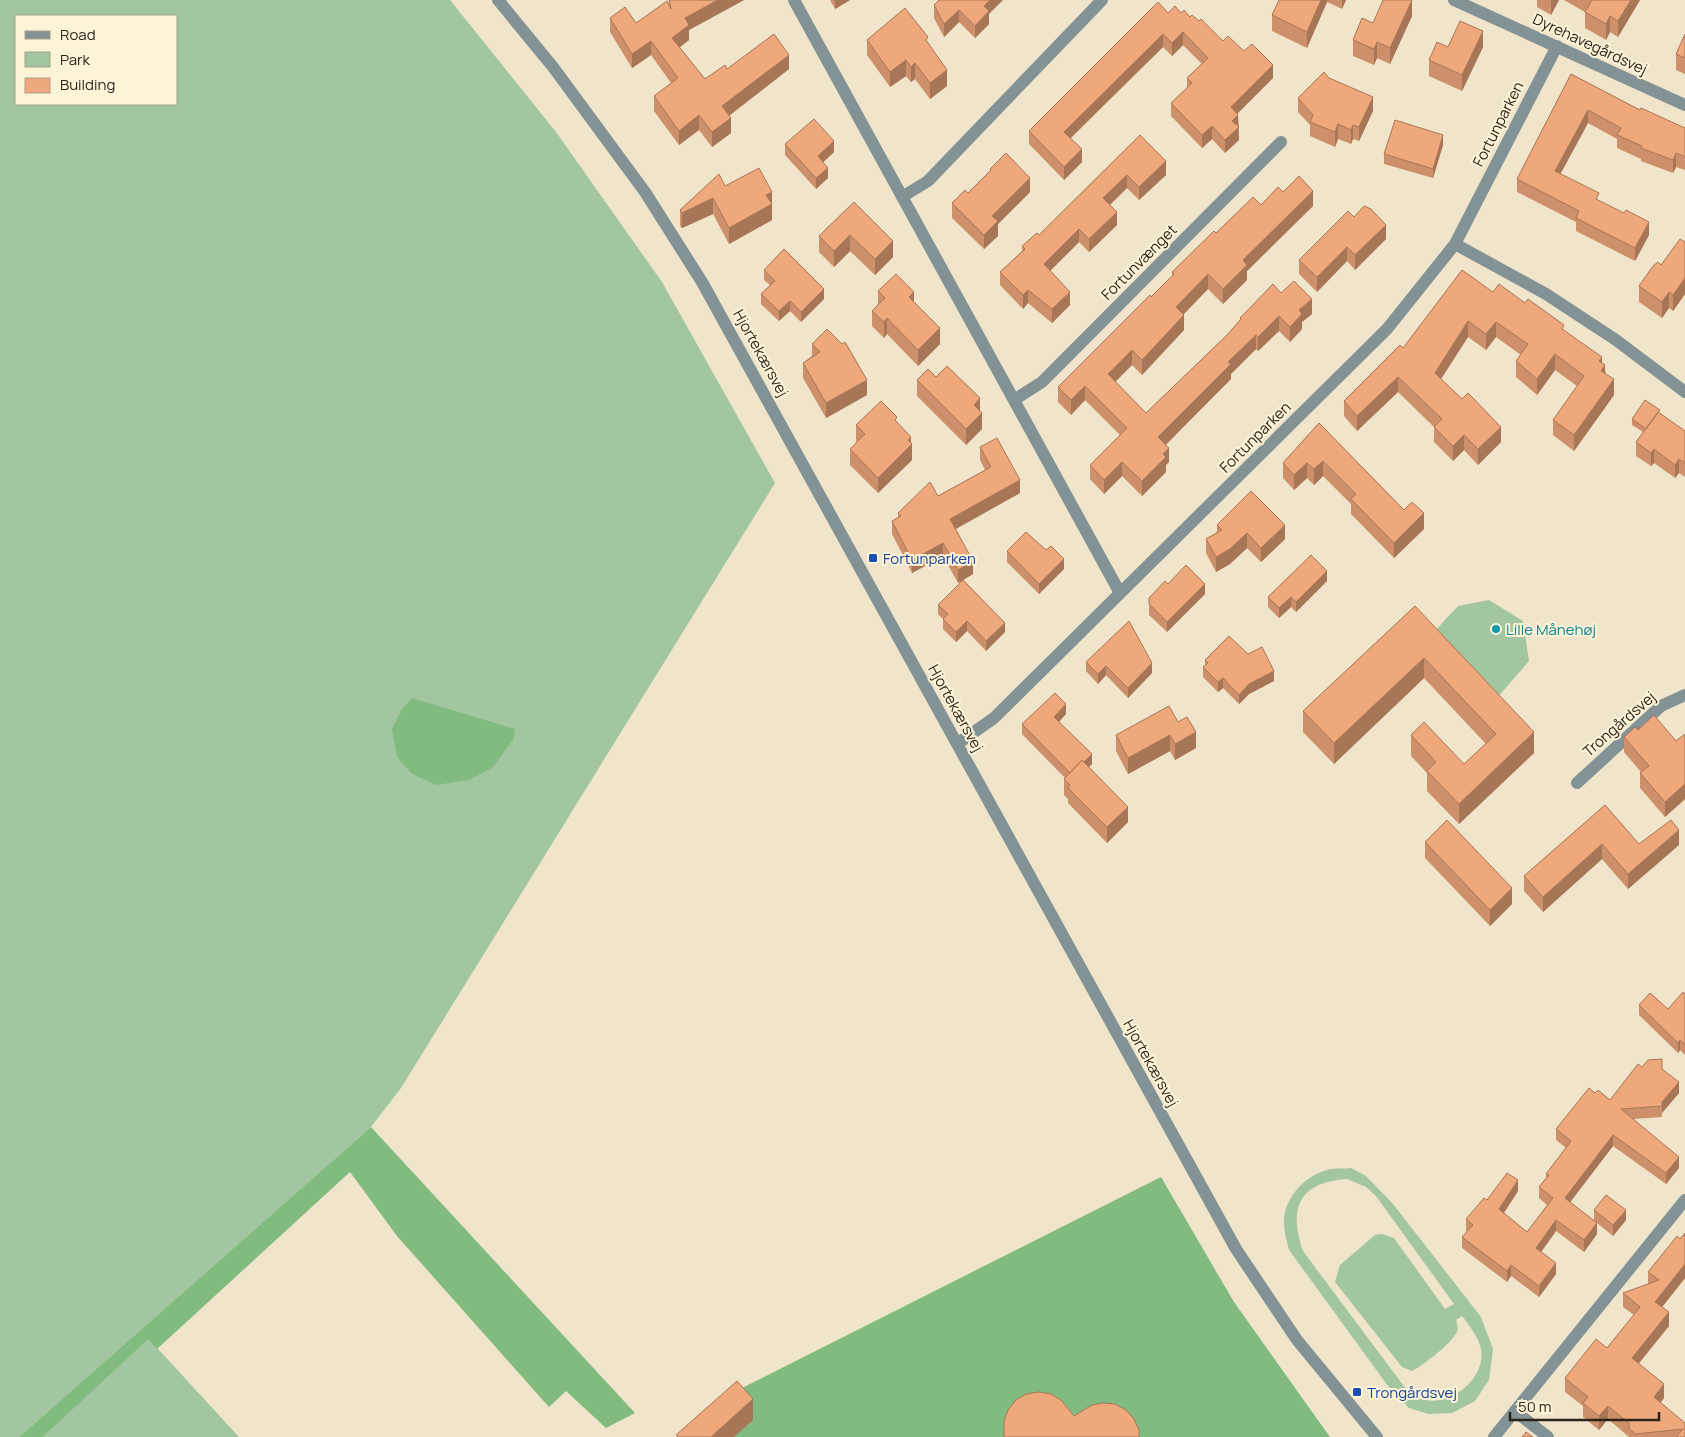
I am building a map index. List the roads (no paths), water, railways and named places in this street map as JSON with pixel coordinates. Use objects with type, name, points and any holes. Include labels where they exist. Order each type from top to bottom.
[{"type":"street","name":"Hjortekærsvej","points":[[498,0],[553,67],[645,192],[702,282],[1236,1249],[1297,1340],[1377,1437]]},
{"type":"street","points":[[794,0],[1120,593]]},
{"type":"street","points":[[902,197],[928,180],[1102,0]]},
{"type":"street","name":"Dyrehavegårdsvej","points":[[1454,0],[1685,105]]},
{"type":"street","name":"Fortunparken","points":[[957,744],[994,718],[1387,329],[1455,244],[1557,46]]},
{"type":"street","name":"Fortunvænget","points":[[1014,400],[1042,382],[1281,142]]},
{"type":"street","points":[[1455,244],[1546,294],[1616,340],[1685,392]]},
{"type":"street","name":"Trongårdsvej","points":[[1577,783],[1661,706],[1685,695]]},
{"type":"street","points":[[1494,1437],[1685,1200]]},
{"type":"street","points":[[1516,1412],[1548,1437]]},
{"type":"place","name":"Fortunparken","points":[[873,558]]},
{"type":"place","name":"Lille Månehøj","points":[[1496,629]]},
{"type":"place","name":"Trongårdsvej","points":[[1357,1392]]}]
